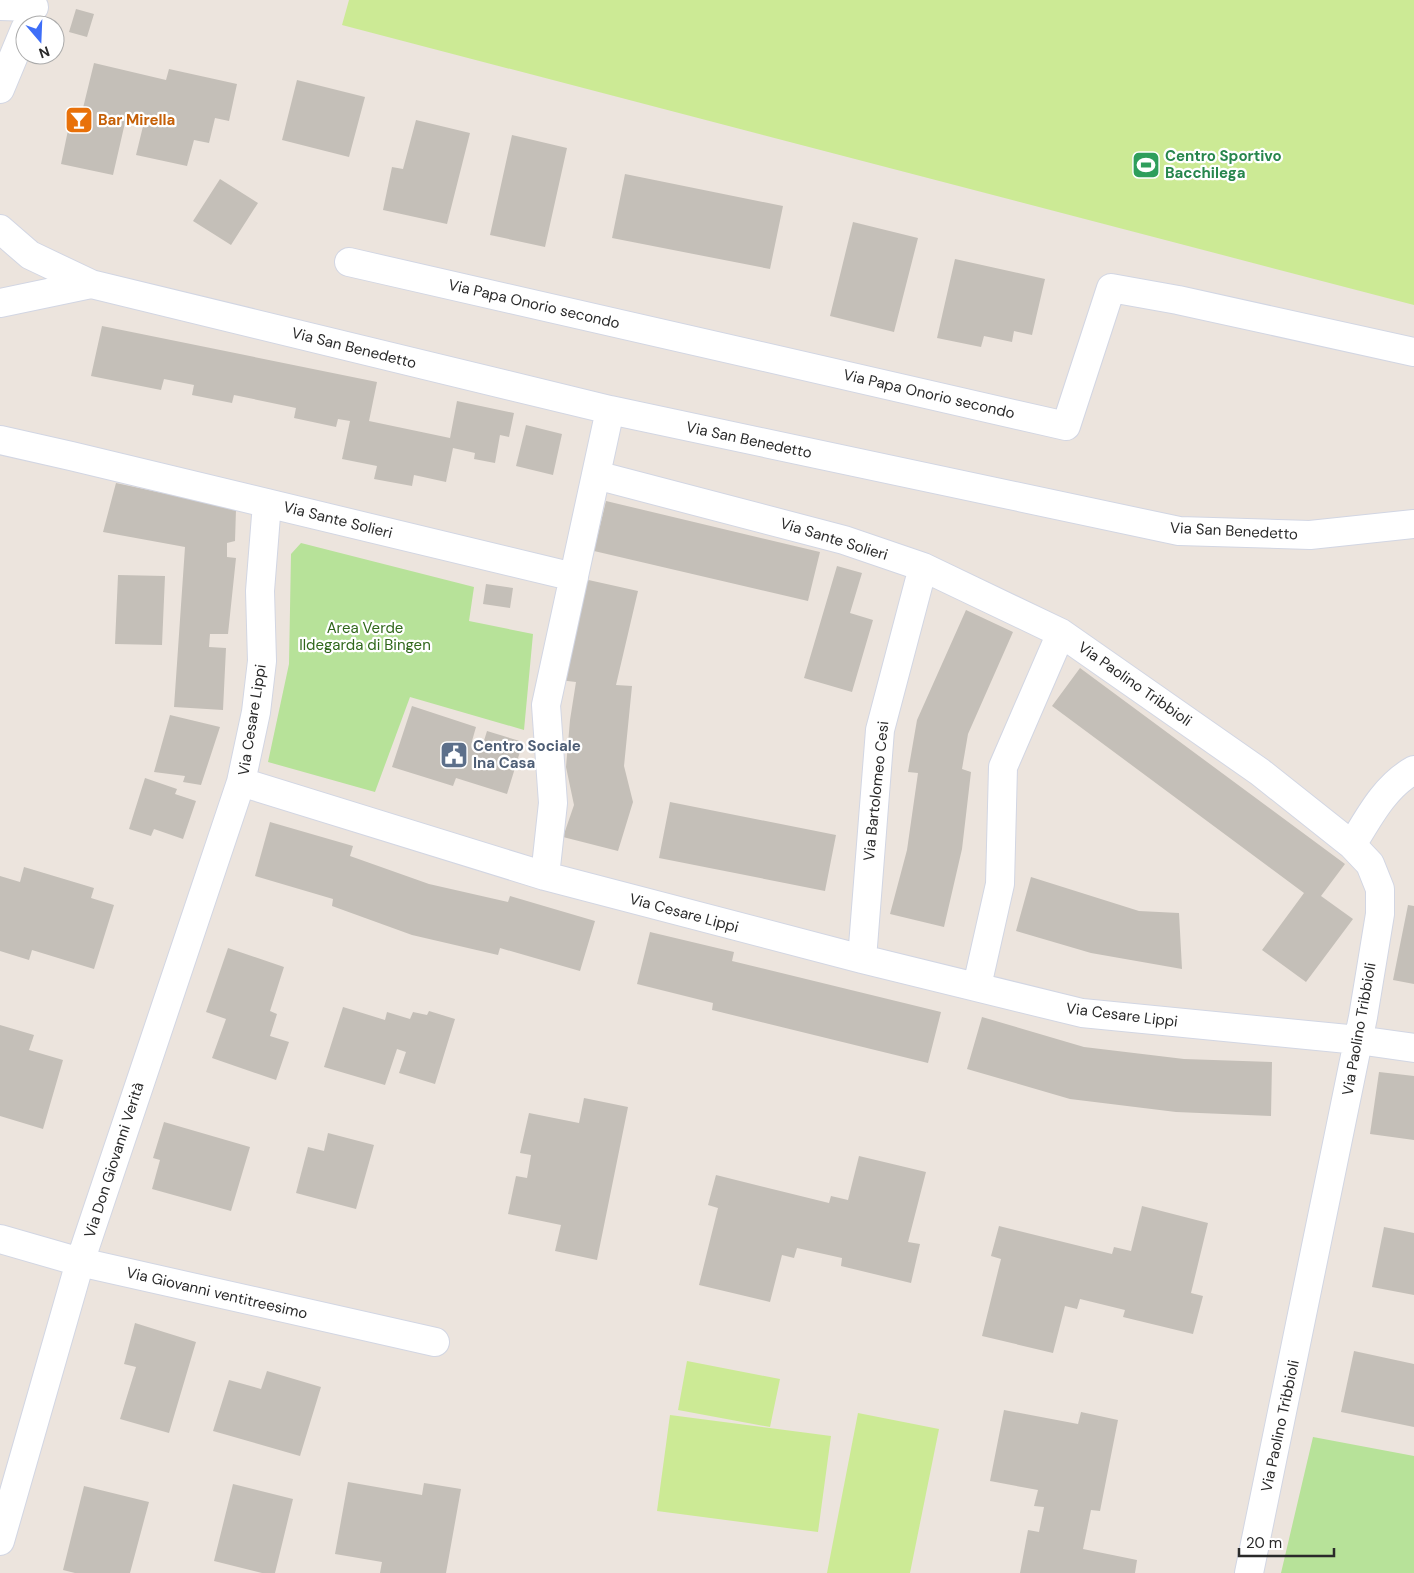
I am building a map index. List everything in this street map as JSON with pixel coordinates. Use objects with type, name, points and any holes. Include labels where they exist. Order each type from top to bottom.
[{"type":"street","points":[[0,6],[30,15]]},
{"type":"street","points":[[0,89],[15,52]]},
{"type":"street","name":"Via San Benedetto","points":[[0,229],[30,255],[92,284],[610,410],[1178,531],[1310,535],[1414,524]]},
{"type":"street","name":"Via Papa Onorio secondo","points":[[349,262],[1066,426],[1111,288],[1178,300],[1414,352]]},
{"type":"street","name":"Via San Benedetto","points":[[0,303],[92,284]]},
{"type":"street","points":[[545,876],[553,802],[546,705],[610,410]]},
{"type":"street","name":"Via Sante Solieri","points":[[0,440],[574,577]]},
{"type":"street","name":"Via Sante Solieri","points":[[596,475],[844,540],[922,567],[1061,633]]},
{"type":"street","name":"Via Cesare Lippi","points":[[267,503],[260,591],[262,661],[256,712],[241,782],[545,876],[862,959],[1082,1013],[1358,1040],[1414,1048]]},
{"type":"street","name":"Via Bartolomeo Cesi","points":[[862,959],[880,730],[922,567]]},
{"type":"street","points":[[977,986],[1000,884],[1003,767],[1061,633]]},
{"type":"street","name":"Via Paolino Tribbioli","points":[[1061,633],[1260,772],[1352,845],[1370,864],[1380,889],[1380,914],[1358,1040],[1249,1573]]},
{"type":"street","points":[[1352,845],[1374,809],[1394,784],[1414,770]]},
{"type":"street","name":"Via Don Giovanni Verità","points":[[0,1541],[80,1262],[241,782]]},
{"type":"street","name":"Via Giovanni ventitreesimo","points":[[0,1239],[80,1262],[435,1342]]},
{"type":"green space","name":"Centro Sportivo Bacchilega","points":[[349,0],[1414,0],[1414,305],[342,25]]},
{"type":"green space","name":"Area Verde Ildegarda di Bingen","points":[[301,543],[474,587],[469,621],[533,634],[524,730],[410,697],[375,792],[268,762],[289,664],[291,554]]},
{"type":"green space","points":[[687,1361],[780,1379],[770,1427],[678,1410]]},
{"type":"green space","points":[[858,1413],[939,1429],[910,1573],[827,1573]]},
{"type":"green space","points":[[670,1415],[831,1436],[818,1532],[657,1511]]},
{"type":"green space","points":[[1313,1437],[1414,1456],[1414,1573],[1281,1573]]},
{"type":"building","points":[[76,9],[94,14],[87,37],[69,32]]},
{"type":"building","points":[[94,63],[166,80],[169,69],[237,84],[229,121],[215,118],[209,143],[194,140],[187,166],[136,155],[145,118],[127,114],[113,175],[61,164],[73,106],[83,108]]},
{"type":"building","points":[[297,80],[365,97],[349,157],[282,140]]},
{"type":"building","points":[[416,120],[470,133],[447,224],[383,210],[392,167],[403,169]]},
{"type":"building","points":[[512,135],[567,148],[545,247],[490,235]]},
{"type":"building","points":[[625,174],[783,206],[770,269],[612,238]]},
{"type":"building","points":[[220,179],[258,203],[231,245],[193,221]]},
{"type":"building","points":[[853,222],[918,238],[894,332],[830,316]]},
{"type":"building","points":[[955,259],[1045,279],[1032,335],[1014,331],[1012,342],[984,336],[981,347],[937,338]]},
{"type":"building","points":[[102,326],[377,382],[369,421],[450,438],[457,401],[514,413],[509,437],[500,435],[495,463],[474,459],[475,453],[453,448],[446,482],[414,475],[412,486],[374,479],[377,466],[342,459],[350,421],[338,419],[336,427],[294,418],[296,408],[234,395],[232,403],[192,395],[194,385],[164,379],[161,390],[91,376]]},
{"type":"building","points":[[526,425],[562,434],[553,475],[516,466]]},
{"type":"building","points":[[116,483],[236,509],[235,541],[227,543],[227,557],[236,558],[228,634],[210,634],[209,647],[226,648],[223,710],[174,707],[185,547],[103,532]]},
{"type":"building","points":[[606,501],[820,552],[808,601],[594,551]]},
{"type":"building","points":[[837,566],[862,573],[850,613],[873,620],[852,692],[804,678]]},
{"type":"building","points":[[118,575],[165,576],[162,645],[115,644]]},
{"type":"building","points":[[584,579],[638,591],[616,685],[632,686],[624,766],[633,802],[618,851],[563,837],[574,805],[566,767],[570,720],[576,682],[559,680]]},
{"type":"building","points":[[486,584],[513,588],[510,608],[483,604]]},
{"type":"building","points":[[966,610],[1013,632],[968,734],[962,769],[971,772],[962,849],[944,927],[890,914],[907,850],[918,773],[908,772],[917,720]]},
{"type":"building","points":[[1080,668],[1345,864],[1321,896],[1353,919],[1306,982],[1262,950],[1304,893],[1052,706]]},
{"type":"building","points":[[412,706],[476,727],[472,741],[483,744],[487,731],[523,742],[507,794],[456,778],[453,786],[392,767]]},
{"type":"building","points":[[170,715],[220,727],[201,785],[183,782],[185,776],[154,772]]},
{"type":"building","points":[[145,778],[177,789],[175,794],[196,801],[183,839],[154,829],[151,836],[129,829]]},
{"type":"building","points":[[670,802],[836,835],[825,891],[659,858]]},
{"type":"building","points":[[270,822],[353,846],[350,856],[429,884],[508,902],[510,896],[595,921],[580,971],[500,948],[498,955],[412,935],[332,906],[333,899],[255,876]]},
{"type":"building","points":[[24,867],[94,888],[91,898],[114,905],[94,969],[32,950],[29,960],[0,951],[0,876],[20,882]]},
{"type":"building","points":[[1031,877],[1139,911],[1179,913],[1182,969],[1091,953],[1016,931]]},
{"type":"building","points":[[1408,905],[1414,906],[1414,984],[1393,980]]},
{"type":"building","points":[[650,932],[734,952],[732,961],[941,1012],[928,1063],[712,1010],[713,1003],[637,984]]},
{"type":"building","points":[[228,948],[284,967],[270,1011],[277,1014],[270,1036],[289,1042],[276,1080],[212,1058],[226,1019],[206,1012]]},
{"type":"building","points":[[343,1007],[385,1020],[387,1012],[410,1019],[413,1012],[427,1015],[429,1011],[455,1019],[435,1084],[399,1073],[406,1052],[397,1049],[385,1085],[324,1067]]},
{"type":"building","points":[[982,1017],[1084,1047],[1184,1059],[1272,1062],[1271,1116],[1176,1112],[1070,1099],[967,1069]]},
{"type":"building","points":[[0,1025],[34,1035],[29,1050],[63,1060],[43,1129],[0,1116]]},
{"type":"building","points":[[1379,1072],[1414,1076],[1414,1140],[1370,1134]]},
{"type":"building","points":[[584,1098],[628,1107],[597,1260],[555,1251],[561,1225],[508,1214],[516,1176],[527,1178],[531,1155],[520,1153],[529,1113],[579,1123]]},
{"type":"building","points":[[164,1122],[250,1147],[231,1211],[152,1189],[160,1160],[153,1158]]},
{"type":"building","points":[[328,1133],[374,1145],[356,1209],[296,1193],[308,1147],[324,1151]]},
{"type":"building","points":[[859,1156],[926,1172],[908,1242],[920,1244],[911,1283],[841,1266],[842,1258],[797,1248],[794,1258],[782,1255],[770,1302],[699,1285],[718,1208],[708,1205],[716,1175],[829,1203],[831,1196],[848,1200]]},
{"type":"building","points":[[1142,1206],[1208,1223],[1191,1293],[1203,1296],[1193,1334],[1123,1317],[1125,1310],[1080,1299],[1077,1309],[1065,1306],[1053,1353],[982,1336],[1001,1259],[991,1256],[999,1226],[1112,1254],[1114,1247],[1131,1251]]},
{"type":"building","points":[[1384,1227],[1414,1233],[1414,1295],[1372,1287]]},
{"type":"building","points":[[135,1323],[196,1342],[169,1433],[120,1419],[136,1367],[124,1364]]},
{"type":"building","points":[[1354,1351],[1414,1364],[1414,1427],[1341,1412]]},
{"type":"building","points":[[267,1371],[321,1387],[300,1456],[213,1431],[229,1380],[261,1389]]},
{"type":"building","points":[[1004,1410],[1078,1424],[1081,1412],[1118,1420],[1100,1511],[1091,1510],[1083,1549],[1137,1560],[1135,1573],[1020,1573],[1028,1530],[1039,1532],[1044,1507],[1034,1506],[1038,1490],[990,1481]]},
{"type":"building","points":[[348,1482],[422,1495],[424,1483],[461,1489],[446,1573],[380,1573],[382,1562],[335,1554]]},
{"type":"building","points":[[233,1484],[293,1499],[275,1573],[262,1573],[214,1561]]},
{"type":"building","points":[[84,1486],[149,1502],[130,1573],[75,1573],[63,1570]]},
{"type":"place","name":"Bar Mirella","points":[[79,120]]},
{"type":"place","name":"Centro Sportivo Bacchilega","points":[[1146,165]]},
{"type":"place","name":"Centro Sociale Ina Casa","points":[[454,755]]}]
